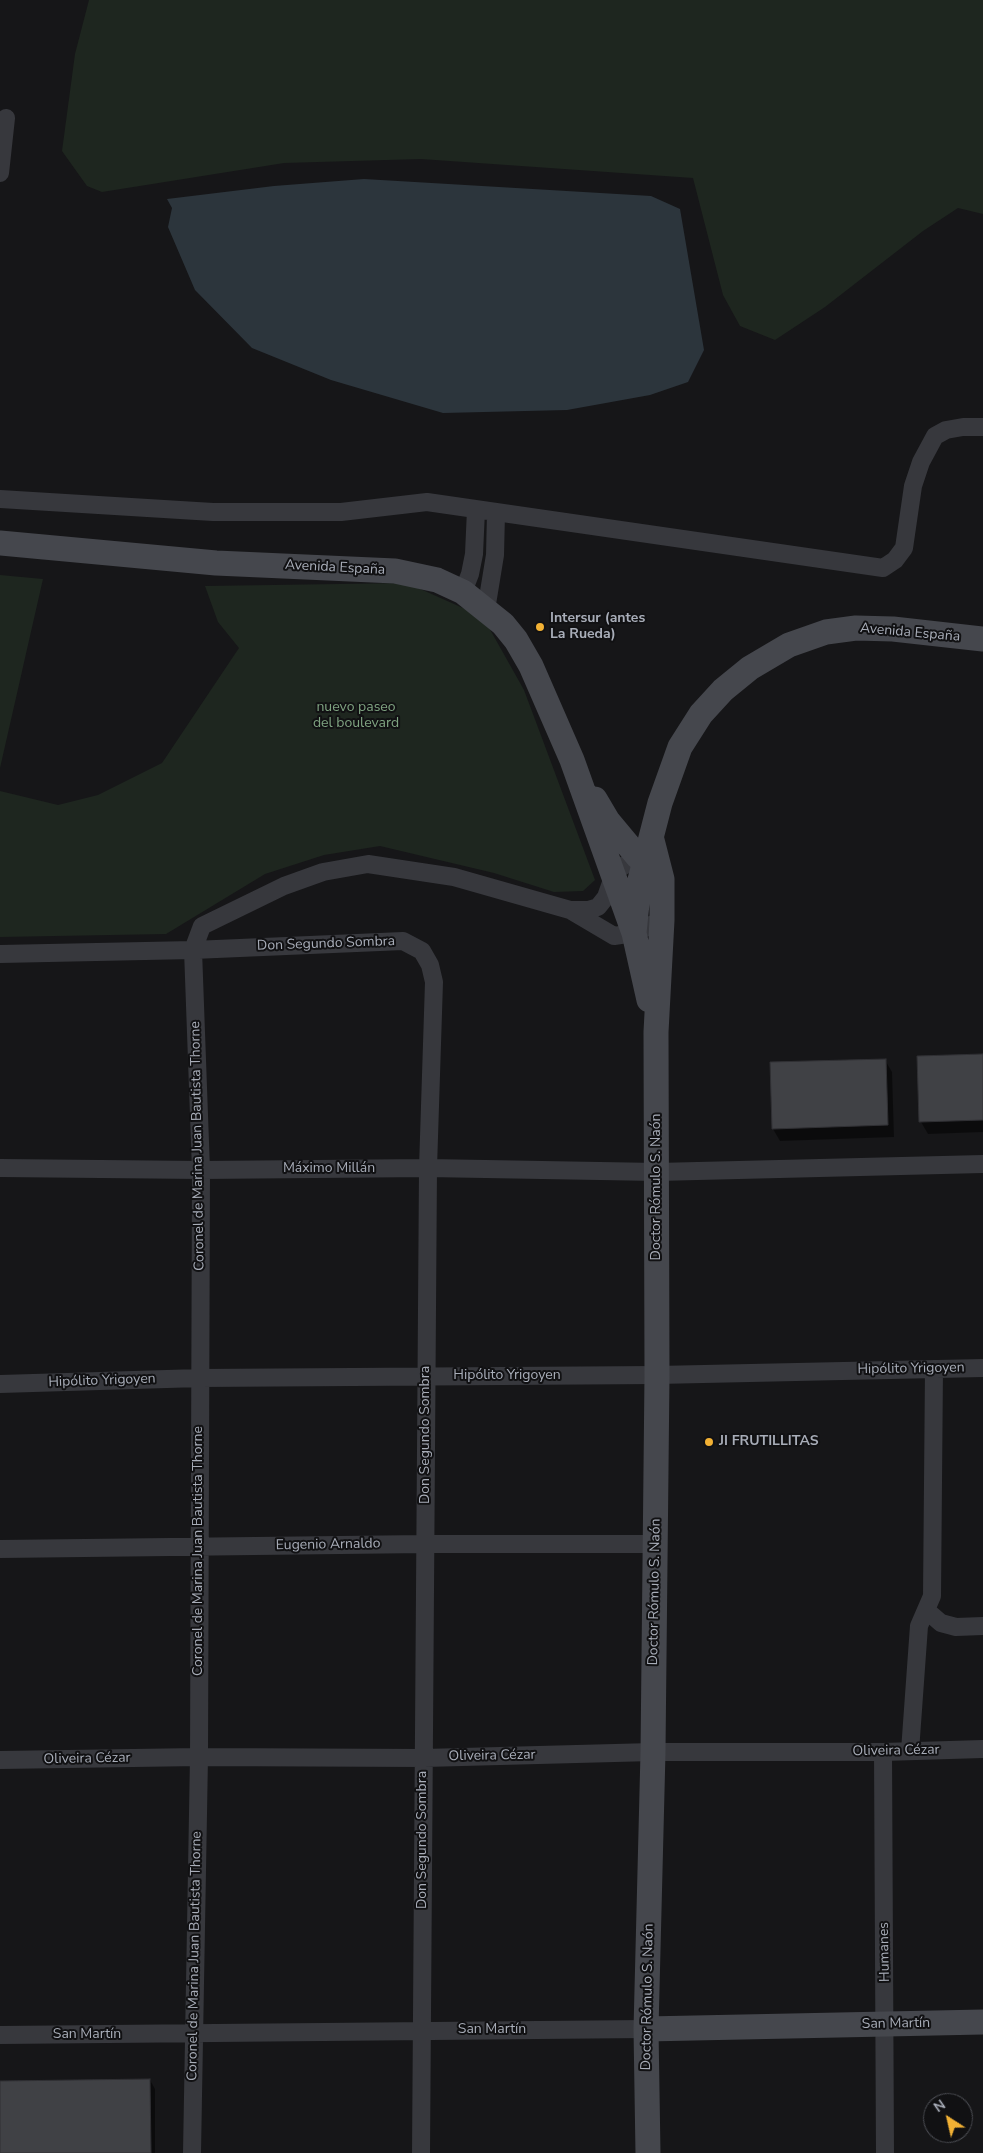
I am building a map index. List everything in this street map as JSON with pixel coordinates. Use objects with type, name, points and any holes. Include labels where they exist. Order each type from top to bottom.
[{"type":"main road","name":"Avenida España","points":[[0,543],[216,563],[395,571],[437,580],[463,592],[503,624],[516,640],[531,666],[572,760],[634,933]]},
{"type":"main road","name":"Avenida España","points":[[572,760],[608,821],[622,838],[650,853],[660,803],[680,747],[701,714],[723,690],[750,668],[789,644],[826,632],[856,628],[893,629],[983,639]]},
{"type":"main road","points":[[622,838],[635,838],[646,832],[650,853]]},
{"type":"main road","name":"Doctor Rómulo S. Naón","points":[[648,2153],[646,2029],[656,1544],[656,1032],[662,920],[650,853]]},
{"type":"main road","name":"Doctor Rómulo S. Naón","points":[[650,853],[639,884],[634,933],[656,1032]]},
{"type":"main road","name":"San Martín","points":[[646,2029],[983,2022]]},
{"type":"street","points":[[0,173],[6,118]]},
{"type":"street","points":[[0,499],[213,512],[341,512],[427,502],[496,514],[883,568],[895,560],[904,548],[913,486],[920,462],[935,436],[946,430],[963,427],[983,427]]},
{"type":"street","points":[[463,592],[470,574],[474,554],[476,510]]},
{"type":"street","points":[[486,610],[495,555],[496,514]]},
{"type":"street","points":[[570,910],[588,910],[598,907],[606,897],[613,877],[620,868],[650,853]]},
{"type":"street","points":[[193,950],[202,926],[218,918],[284,886],[323,872],[368,864],[454,877],[570,910],[614,936],[634,933],[662,920]]},
{"type":"street","name":"Don Segundo Sombra","points":[[0,954],[193,950],[403,941],[422,951],[430,965],[434,982],[428,1168],[421,2153]]},
{"type":"street","name":"Coronel de Marina Juan Bautista Thorne","points":[[192,2153],[198,1757],[201,1170],[193,950]]},
{"type":"street","name":"Máximo Millán","points":[[0,1168],[201,1170],[428,1168],[657,1172],[983,1164]]},
{"type":"street","name":"Hipólito Yrigoyen","points":[[0,1384],[200,1378],[657,1375],[983,1368]]},
{"type":"street","points":[[910,1751],[919,1626],[932,1596],[934,1369]]},
{"type":"street","name":"Eugenio Arnaldo","points":[[0,1549],[425,1544],[656,1544]]},
{"type":"street","points":[[926,1610],[941,1623],[956,1627],[983,1626]]},
{"type":"street","name":"Oliveira Cézar","points":[[0,1760],[198,1757],[424,1758],[653,1752],[883,1752],[983,1749]]},
{"type":"street","name":"Humanes","points":[[883,1752],[885,2153]]},
{"type":"street","name":"San Martín","points":[[0,2035],[646,2029]]},
{"type":"green space","points":[[89,0],[983,0],[983,214],[958,208],[923,231],[825,307],[775,340],[740,326],[723,295],[693,178],[421,159],[284,163],[102,192],[87,186],[62,151],[75,54]]},
{"type":"green space","points":[[0,575],[43,579],[0,768]]},
{"type":"green space","name":"nuevo paseo del boulevard","points":[[407,583],[483,617],[524,690],[595,880],[583,891],[554,892],[494,873],[380,846],[324,855],[265,874],[166,934],[0,937],[0,791],[58,805],[98,795],[162,763],[239,648],[218,622],[205,586]]},
{"type":"shaded area","points":[[364,179],[651,196],[680,209],[704,350],[688,382],[650,395],[567,410],[443,413],[331,380],[252,348],[195,290],[168,227],[172,208],[167,199],[274,186]]},
{"type":"building","points":[[983,1054],[983,1120],[919,1122],[917,1056]]},
{"type":"building","points":[[886,1059],[888,1125],[772,1129],[770,1062]]},
{"type":"building","points":[[150,2079],[151,2153],[0,2153],[0,2081]]},
{"type":"place","name":"Intersur (antes La Rueda)","points":[[540,627]]},
{"type":"place","name":"JI FRUTILLITAS","points":[[709,1442]]}]
